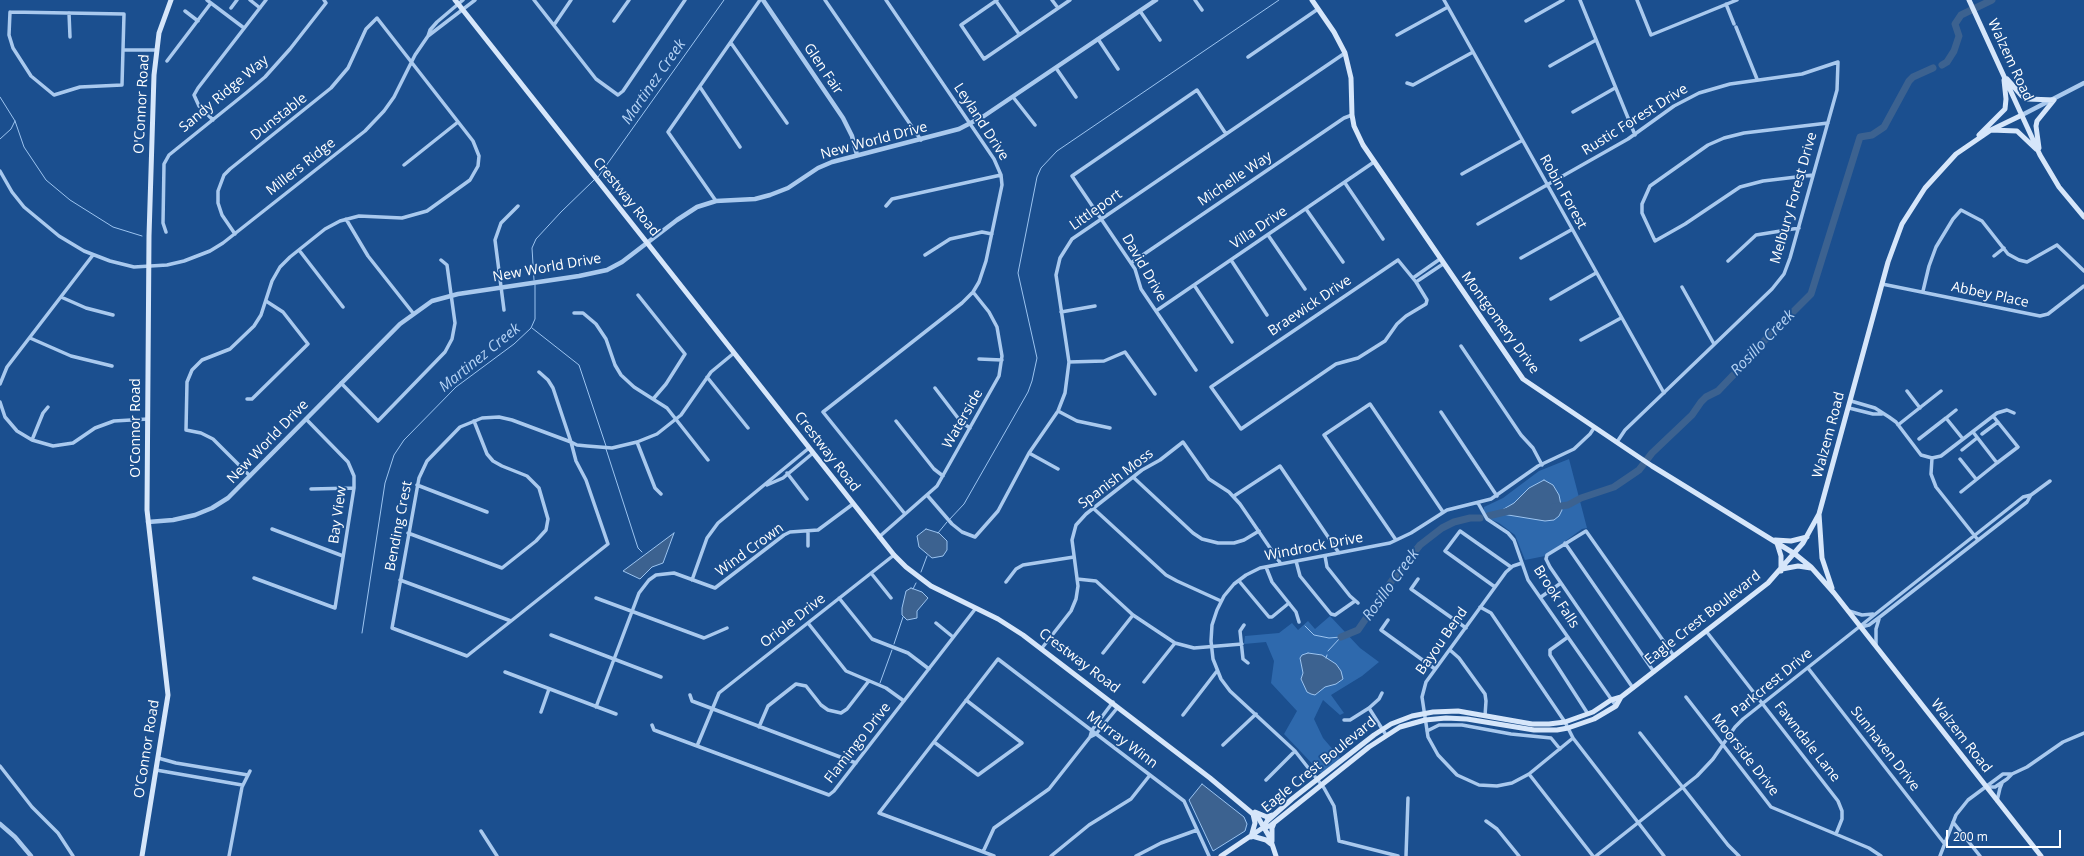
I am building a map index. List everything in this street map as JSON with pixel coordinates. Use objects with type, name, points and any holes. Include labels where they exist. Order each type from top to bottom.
[{"type":"main road","name":"O'Connor Road","points":[[142,856],[168,695],[148,522],[148,419],[149,266],[156,50],[159,33],[171,0]]},
{"type":"main road","name":"Montgomery Drive","points":[[1312,0],[1334,32],[1345,53],[1351,78],[1352,115],[1354,126],[1363,146],[1523,379],[1652,466],[1795,554]]},
{"type":"main road","name":"Walzem Road","points":[[1969,0],[2022,115],[1991,130],[1956,154],[1936,174],[1915,204],[1895,241],[1820,514],[1795,554],[1812,568],[1834,593],[2041,856]]},
{"type":"main road","name":"Crestway Road","points":[[457,2],[894,555],[917,577],[931,586],[998,619],[1042,648],[1113,702],[1251,811],[1264,827],[1273,845],[1276,856]]},
{"type":"main road","points":[[2004,75],[2026,98],[2032,100],[2054,100]]},
{"type":"main road","points":[[1974,141],[2005,109],[2006,99],[2004,75]]},
{"type":"main road","points":[[2040,155],[2036,126],[2041,114],[2054,100]]},
{"type":"main road","points":[[2022,115],[2040,155],[2059,187],[2084,217]]},
{"type":"main road","points":[[1991,130],[2017,131],[2040,155]]},
{"type":"main road","points":[[1820,514],[1822,558],[1834,593]]},
{"type":"main road","points":[[1807,537],[1791,541],[1774,541],[1781,556],[1782,570],[1798,566],[1812,568]]},
{"type":"main road","name":"Eagle Crest Boulevard","points":[[1264,827],[1267,821],[1382,729],[1402,720],[1424,713],[1446,711],[1532,724],[1565,722],[1588,714],[1612,700],[1621,697],[1654,672],[1782,570],[1795,554]]},
{"type":"main road","name":"Eagle Crest Boulevard","points":[[1221,856],[1264,827],[1276,821],[1386,735],[1400,727],[1425,720],[1457,718],[1534,730],[1568,728],[1594,719],[1616,706],[1621,697]]},
{"type":"main road","points":[[1251,811],[1267,817],[1278,812]]},
{"type":"main road","points":[[1251,811],[1255,823],[1251,837],[1266,840],[1273,845]]},
{"type":"main road","points":[[1273,845],[1272,828],[1276,821]]},
{"type":"street","points":[[207,0],[244,28]]},
{"type":"street","points":[[231,8],[238,0]]},
{"type":"street","points":[[250,0],[260,8]]},
{"type":"street","points":[[213,120],[199,106],[194,95],[266,0]]},
{"type":"street","name":"Millers Ridge","points":[[0,170],[12,192],[24,207],[59,236],[93,256],[121,264],[149,266],[167,265],[197,256],[224,243],[365,131],[394,97],[411,62],[428,36],[430,30],[457,2],[463,0]]},
{"type":"street","name":"Millers Ridge","points":[[428,36],[476,0]]},
{"type":"street","points":[[534,0],[596,79],[618,95],[623,91],[685,0]]},
{"type":"street","points":[[554,25],[571,0]]},
{"type":"street","points":[[614,21],[629,0]]},
{"type":"street","points":[[716,201],[668,132],[761,0]]},
{"type":"street","name":"Glen Fair","points":[[761,0],[843,118],[852,136],[857,155]]},
{"type":"street","points":[[825,0],[921,140]]},
{"type":"street","name":"Leyland Drive","points":[[886,0],[994,159],[1001,175],[1001,197],[984,269],[973,292],[962,303],[822,412],[905,514]]},
{"type":"street","points":[[1019,34],[997,0],[961,25],[984,59],[1070,0]]},
{"type":"street","points":[[1052,0],[1058,8]]},
{"type":"street","name":"New World Drive","points":[[148,522],[185,518],[206,511],[228,498],[341,383],[413,313],[432,301],[451,295],[541,282],[607,270],[622,262],[688,212],[716,201],[755,199],[770,195],[788,188],[825,165],[857,155],[951,132],[970,124],[1014,97],[1156,0]]},
{"type":"street","points":[[1195,0],[1202,10]]},
{"type":"street","name":"Robin Forest","points":[[1444,0],[1521,141],[1664,393]]},
{"type":"street","points":[[1526,21],[1564,0]]},
{"type":"street","points":[[1580,0],[1635,135]]},
{"type":"street","points":[[1637,0],[1651,35],[1737,0]]},
{"type":"street","name":"Sandy Ridge Way","points":[[166,232],[163,223],[164,164],[169,155],[179,144],[213,120],[255,86],[276,65],[325,1]]},
{"type":"street","points":[[167,61],[211,3]]},
{"type":"street","points":[[1726,4],[1758,79]]},
{"type":"street","points":[[1397,35],[1448,7]]},
{"type":"street","points":[[1248,57],[1318,9]]},
{"type":"street","points":[[185,11],[198,21]]},
{"type":"street","points":[[1140,11],[1160,40]]},
{"type":"street","points":[[10,12],[124,14],[123,50],[122,85],[80,87],[54,96],[31,76],[13,48],[9,35],[10,12]]},
{"type":"street","points":[[69,13],[70,37]]},
{"type":"street","points":[[443,16],[448,22]]},
{"type":"street","name":"Dunstable","points":[[235,234],[222,215],[218,203],[218,191],[224,175],[331,88],[348,68],[366,29],[377,18],[411,62]]},
{"type":"street","points":[[1098,39],[1118,69]]},
{"type":"street","points":[[1550,66],[1596,40]]},
{"type":"street","points":[[731,43],[787,122]]},
{"type":"street","points":[[123,50],[156,50]]},
{"type":"street","points":[[1408,83],[1413,85],[1473,52]]},
{"type":"street","name":"Littleport","points":[[927,495],[942,515],[952,524],[962,532],[975,537],[998,511],[1030,453],[1058,411],[1065,393],[1069,362],[1068,348],[1056,280],[1060,258],[1072,239],[1345,53]]},
{"type":"street","points":[[250,476],[213,439],[201,433],[186,430],[187,382],[192,370],[202,360],[234,347],[254,326],[261,315],[276,274],[285,261],[325,229],[346,219],[368,216],[402,218],[427,211],[442,202],[472,178],[476,171],[480,160],[476,146],[411,62]]},
{"type":"street","name":"Rustic Forest Drive","points":[[1478,224],[1635,135],[1668,110],[1688,98],[1717,87],[1758,79],[1802,74],[1838,62]]},
{"type":"street","name":"Melbury Forest Drive","points":[[1616,442],[1634,422],[1782,277],[1790,258],[1799,228],[1837,90],[1838,62]]},
{"type":"street","points":[[1056,68],[1076,97]]},
{"type":"street","points":[[2022,115],[2054,100],[2084,83]]},
{"type":"street","points":[[700,87],[740,147]]},
{"type":"street","points":[[1573,112],[1615,88]]},
{"type":"street","name":"David Drive","points":[[1196,370],[1141,289],[1135,269],[1072,176],[1197,90],[1226,134]]},
{"type":"street","points":[[1014,97],[1035,125]]},
{"type":"street","name":"Michelle Way","points":[[1131,263],[1344,118],[1352,115]]},
{"type":"street","points":[[404,165],[458,122]]},
{"type":"street","points":[[1813,176],[1763,181],[1740,187],[1685,224],[1656,240],[1642,212],[1645,195],[1654,182],[1708,145],[1736,134],[1828,122]]},
{"type":"street","points":[[1462,174],[1521,141]]},
{"type":"street","name":"Villa Drive","points":[[1156,311],[1374,162]]},
{"type":"street","points":[[886,206],[892,199],[1001,175]]},
{"type":"street","points":[[1345,183],[1382,238]]},
{"type":"street","points":[[504,310],[495,247],[496,234],[503,220],[518,206]]},
{"type":"street","points":[[1306,209],[1343,262]]},
{"type":"street","points":[[1923,291],[1936,247],[1953,219],[1961,210],[1982,221],[2004,248],[2019,260],[2027,262],[2057,243],[2084,271]]},
{"type":"street","points":[[346,219],[368,256],[413,313]]},
{"type":"street","points":[[1728,261],[1756,235],[1799,228]]},
{"type":"street","points":[[1521,258],[1572,230]]},
{"type":"street","points":[[925,255],[950,239],[982,232],[992,234]]},
{"type":"street","points":[[1268,235],[1305,289]]},
{"type":"street","points":[[1994,256],[2004,248]]},
{"type":"street","points":[[299,250],[343,307]]},
{"type":"street","points":[[0,384],[8,367],[93,256]]},
{"type":"street","points":[[341,383],[378,421],[448,348],[454,328],[447,265],[441,260]]},
{"type":"street","points":[[1231,260],[1268,315]]},
{"type":"street","name":"Braewick Drive","points":[[1396,261],[1401,261],[1416,282],[1427,302],[1406,316],[1385,341],[1358,358],[1336,364],[1241,430],[1211,387],[1396,261]]},
{"type":"street","points":[[1413,278],[1441,261]]},
{"type":"street","points":[[1416,282],[1441,261]]},
{"type":"street","points":[[1551,299],[1596,274]]},
{"type":"street","name":"Abbey Place","points":[[1882,284],[1923,291],[2040,316],[2048,314],[2084,286]]},
{"type":"street","points":[[1194,285],[1232,342]]},
{"type":"street","points":[[1682,287],[1714,344]]},
{"type":"street","name":"Waterside","points":[[879,537],[937,486],[997,380],[1002,360],[997,327],[989,312],[973,292]]},
{"type":"street","points":[[638,295],[685,354],[666,384],[654,398]]},
{"type":"street","points":[[61,297],[86,308],[113,315]]},
{"type":"street","points":[[247,398],[252,399],[308,344],[283,312],[266,301]]},
{"type":"street","points":[[1061,312],[1095,306]]},
{"type":"street","points":[[574,313],[583,313],[596,324],[606,339],[615,365],[621,375],[634,387],[654,398],[667,408],[708,460]]},
{"type":"street","points":[[1581,340],[1621,318]]},
{"type":"street","points":[[30,338],[70,356],[112,366]]},
{"type":"street","points":[[1461,346],[1522,435],[1533,448],[1542,465]]},
{"type":"street","points":[[1069,362],[1104,361],[1125,352],[1154,394]]},
{"type":"street","name":"Bending Crest","points":[[511,621],[467,656],[392,628],[416,485],[423,468],[436,450],[460,427],[474,421],[491,417],[512,420],[571,442],[600,448],[612,448],[638,442],[657,434],[676,419],[687,408],[707,377],[734,353]]},
{"type":"street","points":[[979,359],[1002,360]]},
{"type":"street","points":[[400,580],[511,621],[608,544],[586,480],[576,461],[553,388],[548,380],[538,372]]},
{"type":"street","points":[[707,377],[748,428]]},
{"type":"street","points":[[935,388],[961,422],[970,428]]},
{"type":"street","points":[[1907,391],[1920,408]]},
{"type":"street","points":[[1898,425],[1941,391]]},
{"type":"street","points":[[1851,401],[1875,408],[1882,414],[1889,417],[1898,425],[1921,455],[1932,458],[1941,456],[2002,411],[2014,413]]},
{"type":"street","points":[[1396,540],[1324,434],[1370,404],[1443,512]]},
{"type":"street","points":[[0,405],[5,417],[11,425],[32,440],[46,445],[62,446],[78,440],[107,423],[120,420],[148,419]]},
{"type":"street","points":[[32,440],[43,413],[48,407]]},
{"type":"street","points":[[1849,408],[1873,414],[1882,414]]},
{"type":"street","points":[[1919,439],[1956,410]]},
{"type":"street","points":[[1058,411],[1077,421],[1110,428]]},
{"type":"street","points":[[1441,412],[1497,496]]},
{"type":"street","points":[[1961,492],[2018,447],[1994,416]]},
{"type":"street","points":[[1946,418],[1963,439]]},
{"type":"street","name":"Bay View","points":[[254,578],[335,608],[354,488],[354,476],[348,462],[306,419]]},
{"type":"street","points":[[408,533],[502,568],[541,536],[547,526],[548,514],[539,488],[532,480],[502,466],[490,457],[474,421]]},
{"type":"street","points":[[896,421],[934,469],[943,476]]},
{"type":"street","points":[[1982,434],[1998,422]]},
{"type":"street","name":"Windrock Drive","points":[[1398,856],[1339,841],[1334,806],[1322,784],[1295,751],[1230,690],[1217,671],[1211,647],[1212,625],[1221,600],[1238,581],[1253,571],[1266,566],[1377,546],[1396,540],[1443,512],[1478,503],[1497,496],[1542,465],[1574,449],[1590,434],[1594,428]]},
{"type":"street","points":[[1972,432],[1997,463]]},
{"type":"street","points":[[1962,450],[1978,438]]},
{"type":"street","points":[[638,442],[655,488],[661,494]]},
{"type":"street","name":"Spanish Moss","points":[[1042,648],[1071,612],[1076,599],[1077,580],[1072,540],[1076,525],[1093,508],[1183,442],[1209,479],[1234,496]]},
{"type":"street","points":[[692,580],[707,538],[713,529],[809,448]]},
{"type":"street","points":[[764,486],[788,474],[813,453]]},
{"type":"street","points":[[1030,453],[1058,469]]},
{"type":"street","points":[[1932,458],[1931,474],[1936,487],[1978,540]]},
{"type":"street","points":[[1960,459],[1976,480]]},
{"type":"street","points":[[1281,564],[1234,496],[1280,466],[1339,553]]},
{"type":"street","points":[[784,469],[808,499]]},
{"type":"street","points":[[1134,477],[1193,533],[1202,539],[1228,544],[1244,540],[1259,531]]},
{"type":"street","name":"Parkcrest Drive","points":[[1861,627],[1869,625],[1881,616],[2027,502],[2031,495],[2050,480]]},
{"type":"street","points":[[416,485],[487,512]]},
{"type":"street","points":[[311,489],[354,488]]},
{"type":"street","name":"Parkcrest Drive","points":[[1596,856],[1639,824],[1702,772],[1734,728],[1861,627],[1865,620],[2023,497],[2031,495]]},
{"type":"street","points":[[2023,497],[2027,502]]},
{"type":"street","name":"Brook Falls","points":[[1478,503],[1486,519],[1508,533],[1514,540],[1528,580],[1616,706]]},
{"type":"street","name":"Wind Crown","points":[[596,707],[632,611],[643,586],[656,575],[674,573],[715,588],[784,535],[797,531],[808,532],[824,528],[853,504]]},
{"type":"street","points":[[1093,508],[1166,575],[1221,600]]},
{"type":"street","points":[[272,529],[343,556]]},
{"type":"street","points":[[1495,587],[1445,552],[1460,531],[1511,568]]},
{"type":"street","points":[[808,532],[808,546]]},
{"type":"street","points":[[1633,688],[1550,568],[1546,557],[1582,532],[1588,533],[1674,656]]},
{"type":"street","points":[[1565,543],[1654,672]]},
{"type":"street","name":"Oriole Drive","points":[[697,746],[719,693],[894,555]]},
{"type":"street","points":[[1296,561],[1300,576],[1331,614],[1335,615],[1356,602],[1327,567],[1325,556]]},
{"type":"street","points":[[1006,582],[1016,569],[1022,565],[1074,557]]},
{"type":"street","name":"Bayou Bend","points":[[1522,563],[1511,568],[1495,587],[1436,669],[1423,691],[1424,713],[1430,743],[1447,766],[1458,775],[1471,782],[1489,786],[1504,785],[1529,774],[1573,738]]},
{"type":"street","points":[[1266,566],[1272,582],[1296,612],[1299,622]]},
{"type":"street","points":[[871,573],[891,598]]},
{"type":"street","points":[[1418,579],[1411,589],[1466,628]]},
{"type":"street","points":[[1077,580],[1096,581],[1133,615],[1175,643],[1194,648],[1242,644]]},
{"type":"street","points":[[1238,581],[1269,617],[1272,617],[1289,603]]},
{"type":"street","points":[[1541,597],[1561,583]]},
{"type":"street","points":[[596,598],[704,638],[710,637],[727,628]]},
{"type":"street","points":[[839,598],[872,639],[908,653],[929,669]]},
{"type":"street","name":"Flamingo Drive","points":[[652,726],[654,730],[829,795],[834,791],[976,608]]},
{"type":"street","points":[[1480,608],[1491,614],[1565,722],[1573,738],[1664,856]]},
{"type":"street","points":[[1847,611],[1863,615],[1874,614]]},
{"type":"street","points":[[1103,653],[1133,615]]},
{"type":"street","points":[[1876,647],[1876,629],[1881,616]]},
{"type":"street","points":[[1388,620],[1381,630],[1436,669]]},
{"type":"street","points":[[808,623],[846,671],[868,682],[890,690],[904,701]]},
{"type":"street","points":[[936,623],[953,637]]},
{"type":"street","points":[[1244,625],[1240,631],[1243,659],[1248,663]]},
{"type":"street","name":"Fawndale Lane","points":[[1706,631],[1838,801],[1842,811],[1842,819],[1836,834]]},
{"type":"street","points":[[552,636],[661,677]]},
{"type":"street","points":[[1568,637],[1550,650],[1550,655],[1588,714]]},
{"type":"street","points":[[1144,682],[1175,643]]},
{"type":"street","points":[[1450,650],[1459,658],[1484,694],[1486,701],[1485,716]]},
{"type":"street","name":"Murray Winn","points":[[966,700],[998,659],[1184,802],[1209,856]]},
{"type":"street","name":"Sunhaven Drive","points":[[1808,668],[1944,844]]},
{"type":"street","points":[[1183,715],[1217,671]]},
{"type":"street","points":[[505,672],[616,714]]},
{"type":"street","points":[[759,727],[768,706],[796,684],[806,686],[821,705],[828,710],[840,712],[847,709],[868,682]]},
{"type":"street","points":[[540,712],[549,689]]},
{"type":"street","points":[[1344,720],[1350,720],[1369,708],[1379,699],[1382,693]]},
{"type":"street","points":[[690,695],[692,701],[856,763]]},
{"type":"street","name":"Moorside Drive","points":[[1686,697],[1771,807],[1869,848],[1881,856]]},
{"type":"street","points":[[934,742],[978,775],[1022,743],[966,700],[879,813],[994,856]]},
{"type":"street","points":[[983,852],[994,828],[1049,789],[1090,737],[1092,730],[1113,702]]},
{"type":"street","points":[[1090,737],[1096,734],[1118,707]]},
{"type":"street","points":[[1369,708],[1386,735]]},
{"type":"street","points":[[1223,746],[1256,714]]},
{"type":"street","points":[[1427,731],[1439,725],[1462,725],[1511,734],[1551,738],[1560,749]]},
{"type":"street","points":[[1640,733],[1728,845],[1739,856]]},
{"type":"street","points":[[1998,801],[2000,788],[2012,774],[2035,763],[2063,742],[2084,734]]},
{"type":"street","points":[[1266,780],[1295,751]]},
{"type":"street","points":[[158,758],[176,764],[249,773],[242,785],[229,856]]},
{"type":"street","points":[[1,769],[32,808],[58,833],[74,856]]},
{"type":"street","points":[[156,770],[242,785]]},
{"type":"street","points":[[1529,774],[1593,856]]},
{"type":"street","points":[[1940,856],[1953,822],[1965,804],[1990,782],[2003,774],[2012,774]]},
{"type":"street","points":[[1050,856],[1089,825],[1131,799],[1150,775]]},
{"type":"street","points":[[1986,787],[1994,787],[2004,782]]},
{"type":"street","points":[[1406,856],[1408,798]]},
{"type":"street","points":[[1486,822],[1497,828],[1519,856]]},
{"type":"street","points":[[1953,822],[1980,856]]},
{"type":"street","points":[[0,824],[15,837],[31,856]]},
{"type":"street","points":[[1136,856],[1161,843],[1197,830]]},
{"type":"street","points":[[481,831],[497,856]]},
{"type":"shaded area","points":[[1569,459],[1587,528],[1582,529],[1545,556],[1525,560],[1515,535],[1499,523],[1490,519],[1484,512],[1484,507],[1503,498],[1539,471]]},
{"type":"shaded area","points":[[1544,480],[1553,485],[1559,495],[1562,510],[1559,516],[1554,520],[1545,521],[1502,514],[1502,510],[1514,503],[1529,488]]},
{"type":"shaded area","points":[[926,529],[939,533],[947,541],[947,550],[943,556],[932,558],[919,547],[917,536]]},
{"type":"shaded area","points":[[674,533],[663,563],[652,567],[640,579],[623,571]]},
{"type":"shaded area","points":[[911,588],[922,592],[928,598],[917,611],[917,618],[907,620],[902,615],[902,608],[906,591]]},
{"type":"shaded area","points":[[1330,616],[1360,648],[1379,662],[1362,676],[1331,695],[1344,713],[1340,715],[1323,700],[1314,719],[1323,738],[1341,759],[1321,773],[1284,734],[1297,711],[1271,683],[1274,661],[1266,642],[1244,644],[1245,636],[1279,633],[1292,623],[1298,630],[1308,621],[1315,629]]},
{"type":"shaded area","points":[[1308,653],[1322,655],[1336,664],[1341,671],[1343,679],[1336,684],[1325,687],[1315,695],[1307,692],[1301,679],[1303,673],[1300,658],[1302,655]]},
{"type":"shaded area","points":[[1202,784],[1244,817],[1247,824],[1245,831],[1213,851],[1189,800]]},
{"type":"waterway","name":"Martinez Creek","points":[[598,177],[724,0]]},
{"type":"waterway","points":[[949,520],[964,504],[1028,392],[1032,381],[1037,358],[1018,273],[1037,177],[1041,168],[1057,151],[1279,0]]},
{"type":"waterway","name":"Rosillo Creek","points":[[1942,65],[1947,62],[1954,51],[1959,36],[1955,24],[1961,15],[1992,0]]},
{"type":"waterway","name":"Rosillo Creek","points":[[1554,507],[1568,505],[1581,498],[1614,487],[1639,470],[1652,453],[1692,415],[1701,402],[1706,397],[1718,391],[1751,354],[1811,294],[1860,137],[1872,135],[1884,127],[1909,81],[1913,77],[1933,68]]},
{"type":"waterway","points":[[0,97],[15,121],[24,147],[46,180],[70,200],[113,227],[142,236]]},
{"type":"waterway","points":[[0,139],[11,129],[15,121]]},
{"type":"waterway","name":"Martinez Creek","points":[[534,280],[532,248],[536,239],[594,180]]},
{"type":"waterway","name":"Martinez Creek","points":[[362,633],[385,483],[394,455],[404,440],[456,387],[514,344],[531,328],[535,319],[535,285]]},
{"type":"waterway","points":[[532,328],[579,365],[606,446]]},
{"type":"waterway","points":[[606,449],[638,548],[642,552]]},
{"type":"waterway","name":"Rosillo Creek","points":[[1488,516],[1509,511]]},
{"type":"waterway","name":"Rosillo Creek","points":[[1341,637],[1358,630],[1393,579],[1420,545],[1442,528],[1454,522],[1470,518],[1480,518]]},
{"type":"waterway","points":[[938,533],[947,522]]},
{"type":"waterway","points":[[921,572],[927,556]]},
{"type":"waterway","points":[[913,589],[916,583]]},
{"type":"waterway","points":[[894,644],[903,617]]},
{"type":"waterway","points":[[1305,626],[1314,635],[1329,638],[1341,637]]},
{"type":"waterway","name":"Rosillo Creek","points":[[1328,651],[1340,638]]},
{"type":"waterway","points":[[880,683],[892,650]]}]
